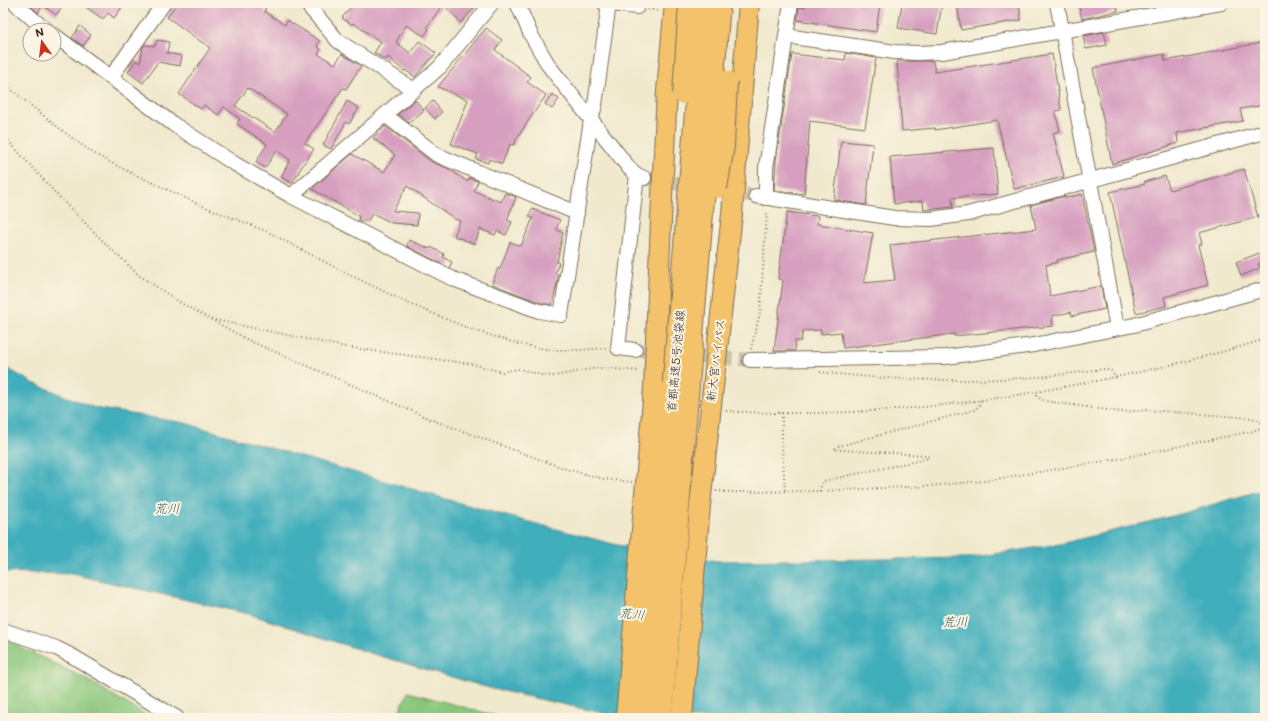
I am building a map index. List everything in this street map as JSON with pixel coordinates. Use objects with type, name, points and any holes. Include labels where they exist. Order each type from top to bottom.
[{"type":"highway","points":[[626,718],[654,388],[667,98],[675,3]]},
{"type":"highway","points":[[684,344],[680,146],[689,3]]},
{"type":"highway","name":"首都高速5号池袋線","points":[[662,718],[704,3]]},
{"type":"highway","name":"首都高速5号池袋線","points":[[645,718],[720,3]]},
{"type":"highway","points":[[684,344],[724,146],[731,3]]},
{"type":"highway","name":"新大宮バイパス","points":[[682,718],[700,505],[732,214],[749,3]]},
{"type":"street","points":[[15,3],[38,22]]},
{"type":"street","points":[[111,76],[164,3]]},
{"type":"street","points":[[306,3],[338,41],[414,90]]},
{"type":"street","points":[[291,196],[440,67],[492,3]]},
{"type":"street","points":[[517,3],[542,56],[628,168],[640,177],[618,348],[635,350]]},
{"type":"street","points":[[62,41],[111,76],[173,124],[235,164],[291,196],[453,279],[539,311],[560,315],[577,213],[590,120],[595,105],[608,3],[637,7]]},
{"type":"street","points":[[791,3],[761,197],[894,218],[931,219],[968,214],[1265,132]]},
{"type":"street","points":[[1057,3],[1117,328]]},
{"type":"street","points":[[786,36],[895,52],[942,52],[1221,3]]},
{"type":"street","points":[[385,115],[437,156],[577,213]]},
{"type":"street","points":[[750,360],[946,357],[1034,345],[1134,325],[1265,289]]},
{"type":"street","points":[[3,630],[56,648],[72,656],[177,718]]},
{"type":"path","points":[[3,83],[92,153],[205,207],[266,231],[348,274],[410,304],[470,329],[519,344],[551,350],[618,348]]},
{"type":"path","points":[[3,135],[71,209],[140,276],[181,303],[250,341],[435,421],[566,469],[604,479],[634,482]]},
{"type":"path","points":[[750,360],[750,352],[760,313],[762,293],[767,211],[761,197]]},
{"type":"path","points":[[212,320],[345,347],[472,364],[502,372],[519,369],[542,375],[554,376],[603,368],[641,371]]},
{"type":"path","points":[[710,410],[799,414],[878,410],[981,400],[1034,393],[1116,378],[1212,356],[1265,339]]},
{"type":"path","points":[[815,372],[907,380],[953,380],[1022,378],[1105,369],[1111,371],[1116,378]]},
{"type":"path","points":[[710,490],[733,492],[820,491],[928,486],[984,481],[1117,459],[1253,431],[1260,428],[1262,423],[1258,420],[1243,417],[1149,410],[1121,412],[1045,401],[1034,393]]},
{"type":"path","points":[[820,491],[823,482],[926,459],[929,457],[925,455],[834,449],[839,446],[974,410],[979,406],[981,400]]},
{"type":"path","points":[[782,414],[785,491]]},
{"type":"green space","points":[[3,640],[84,678],[151,718],[3,718]]},
{"type":"green space","points":[[408,692],[504,718],[396,718]]},
{"type":"water","name":"荒川","points":[[3,366],[33,383],[95,408],[185,423],[484,510],[617,545],[717,561],[968,558],[1060,544],[1181,514],[1265,489],[1265,718],[625,718],[489,688],[370,653],[249,614],[72,574],[3,572]]},
{"type":"building","points":[[28,3],[65,3],[56,15],[43,5],[38,13]]},
{"type":"building","points":[[80,3],[125,3],[114,18],[108,13],[103,19]]},
{"type":"building","points":[[177,3],[258,3],[266,9],[264,11],[285,25],[287,20],[320,41],[317,46],[321,49],[318,54],[335,64],[342,54],[361,66],[346,89],[343,88],[305,143],[314,149],[292,183],[281,177],[290,160],[277,150],[265,168],[256,162],[267,144],[237,124],[240,119],[224,107],[218,115],[204,105],[201,109],[179,94],[210,48],[167,17]],"holes":[[[248,88],[287,114],[275,132],[235,106]]]},
{"type":"building","points":[[354,3],[479,3],[461,23],[443,4],[427,27],[429,29],[424,36],[406,25],[396,42],[410,53],[419,41],[436,53],[415,77],[405,70],[404,71],[388,57],[386,60],[374,53],[381,42],[353,23],[352,25],[342,18]]},
{"type":"building","points":[[806,3],[880,3],[876,32],[797,20],[799,7],[805,8]]},
{"type":"building","points":[[902,3],[942,3],[937,34],[898,28]]},
{"type":"building","points":[[957,3],[1019,3],[1021,20],[961,30]]},
{"type":"building","points":[[1078,3],[1116,3],[1118,11],[1082,19]]},
{"type":"building","points":[[80,26],[91,35],[83,46],[72,38]]},
{"type":"building","points":[[486,28],[502,40],[495,50],[531,77],[527,82],[546,95],[518,136],[514,145],[510,144],[502,164],[489,159],[488,163],[476,159],[478,154],[451,144],[468,100],[438,87]]},
{"type":"building","points":[[1104,32],[1107,45],[1086,49],[1083,36]]},
{"type":"building","points":[[157,40],[169,42],[167,53],[182,56],[180,66],[158,62],[143,83],[128,72],[136,60],[140,63],[143,47],[145,45],[155,46]]},
{"type":"building","points":[[1265,42],[1265,105],[1240,109],[1243,121],[1177,133],[1178,143],[1112,164],[1093,68],[1164,54],[1165,61]]},
{"type":"building","points":[[846,53],[876,58],[865,128],[810,121],[804,194],[774,190],[776,161],[792,54],[845,60]]},
{"type":"building","points":[[1052,54],[1061,110],[1055,111],[1060,131],[1053,133],[1064,177],[1014,189],[997,120],[935,130],[935,128],[902,131],[897,61],[933,61],[935,72]]},
{"type":"building","points":[[552,94],[559,99],[552,109],[545,104]]},
{"type":"building","points":[[415,100],[424,110],[409,123],[398,114]]},
{"type":"building","points":[[347,101],[359,108],[349,124],[346,122],[331,149],[323,145]]},
{"type":"building","points":[[433,101],[442,112],[435,119],[425,108]]},
{"type":"building","points":[[385,126],[432,162],[447,168],[468,182],[469,178],[478,181],[474,191],[501,202],[505,193],[516,197],[507,220],[512,222],[506,235],[497,231],[495,235],[480,229],[475,244],[454,236],[460,221],[407,186],[393,211],[418,213],[417,225],[392,223],[372,213],[368,221],[358,221],[359,216],[312,189],[352,154],[384,172],[395,155],[373,138]]},
{"type":"building","points":[[841,141],[873,144],[866,205],[834,200]]},
{"type":"building","points":[[994,148],[998,194],[952,198],[953,207],[924,210],[923,201],[894,204],[890,157]]},
{"type":"building","points":[[1244,169],[1258,217],[1199,233],[1202,244],[1198,245],[1208,285],[1164,297],[1166,306],[1136,313],[1110,192],[1145,184],[1144,182],[1165,176],[1170,190]]},
{"type":"building","points":[[1082,194],[1094,252],[1057,260],[1058,262],[1046,265],[1050,296],[1101,286],[1105,309],[1072,316],[1071,312],[1052,316],[1053,326],[954,336],[954,334],[843,348],[841,332],[821,334],[821,330],[803,331],[801,341],[795,341],[795,351],[774,351],[783,280],[778,279],[787,212],[818,216],[817,224],[873,233],[864,283],[895,280],[890,245],[1036,229],[1031,205],[1065,196],[1065,198]]},
{"type":"building","points":[[532,209],[560,220],[556,229],[563,233],[557,262],[559,263],[555,273],[559,275],[552,305],[541,303],[492,284],[498,268],[500,269],[510,242],[521,246],[533,218],[529,217]]},
{"type":"building","points":[[409,240],[430,249],[431,247],[444,254],[443,257],[452,262],[449,268],[407,246]]},
{"type":"building","points":[[1265,251],[1265,261],[1258,264],[1260,268],[1241,276],[1236,262]]},
{"type":"tunnel","points":[[644,178],[698,187]]},
{"type":"tunnel","points":[[725,191],[756,196]]},
{"type":"tunnel","points":[[635,350],[750,360]]}]
